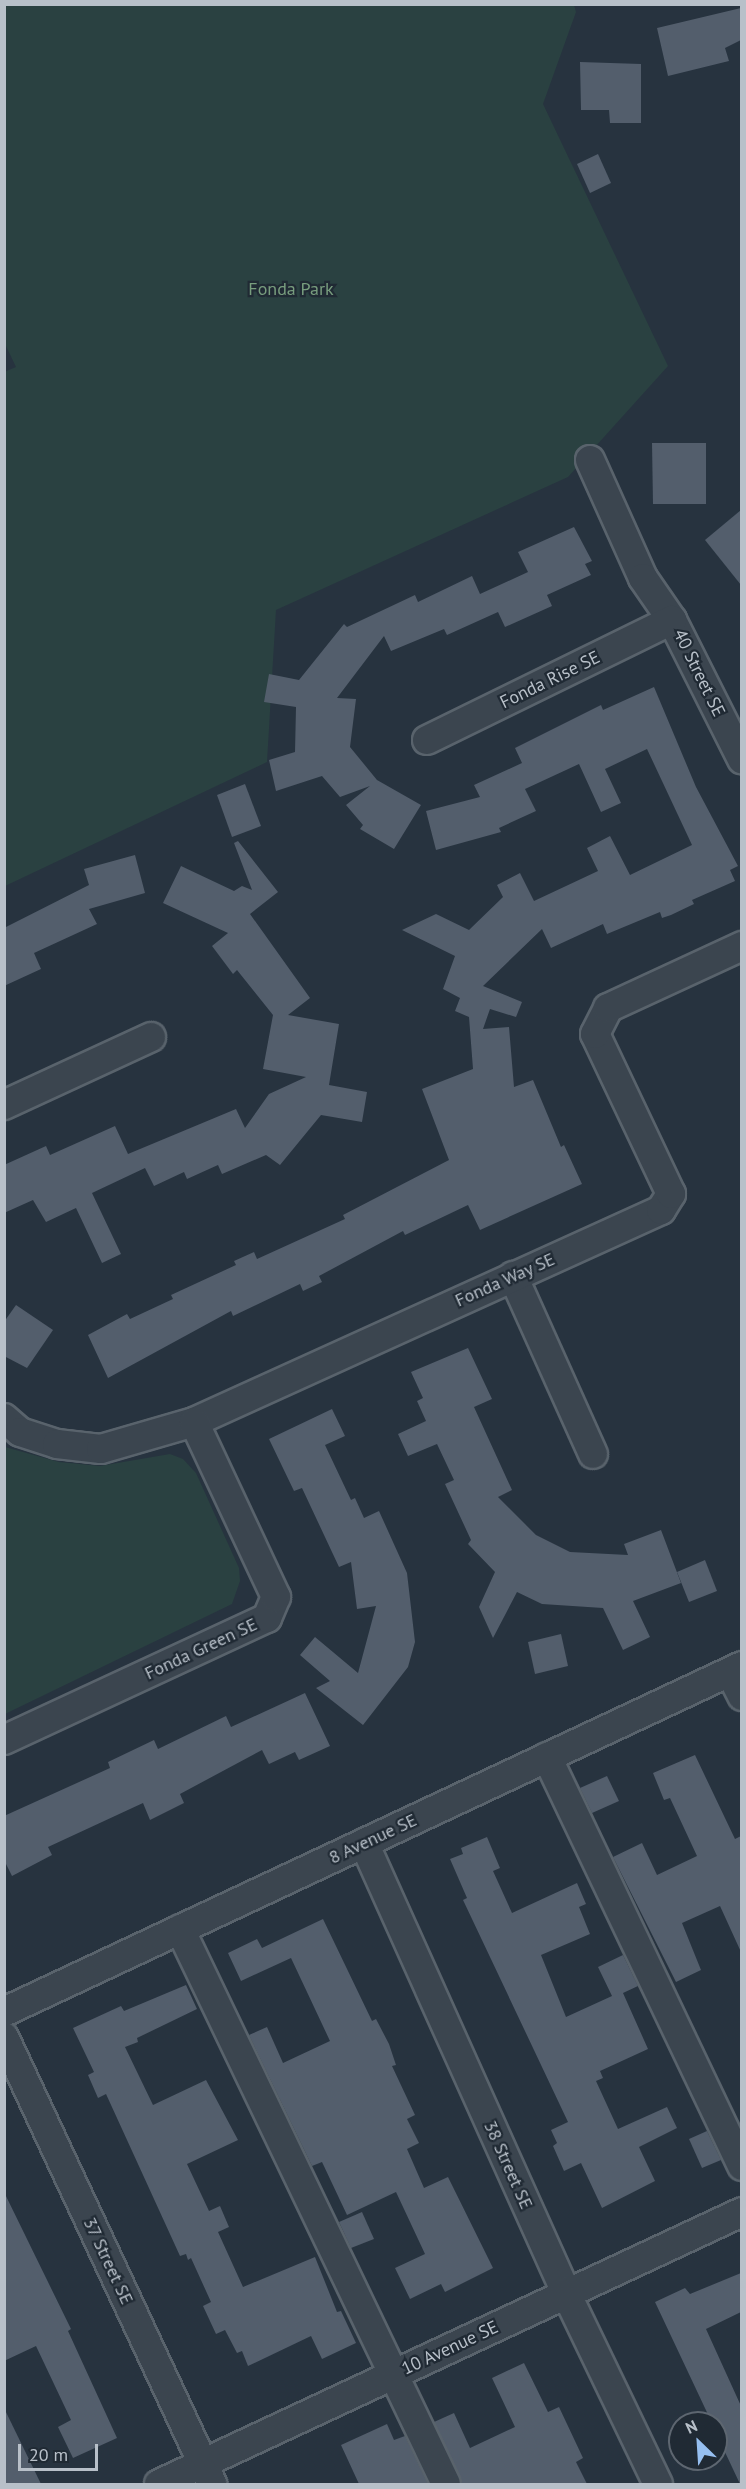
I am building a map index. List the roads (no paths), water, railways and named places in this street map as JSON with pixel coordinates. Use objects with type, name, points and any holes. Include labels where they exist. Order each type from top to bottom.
[{"type":"street","name":"40 Street SE","points":[[590,459],[643,578],[672,620],[741,759]]},
{"type":"street","name":"Fonda Rise SE","points":[[427,740],[672,620]]},
{"type":"street","name":"Fonda Way SE","points":[[4,1418],[20,1432],[57,1444],[101,1449],[194,1422],[662,1210],[670,1194],[595,1034],[608,1008],[741,946]]},
{"type":"street","points":[[4,1105],[151,1037]]},
{"type":"street","points":[[513,1276],[593,1454]]},
{"type":"street","name":"Fonda Green SE","points":[[4,1740],[267,1618],[276,1597],[194,1422]]},
{"type":"street","name":"8 Avenue SE","points":[[4,2012],[547,1757],[738,1678]]},
{"type":"street","points":[[547,1757],[741,2166]]},
{"type":"street","name":"38 Street SE","points":[[364,1843],[566,2293],[658,2484]]},
{"type":"street","points":[[180,1929],[446,2484]]},
{"type":"street","name":"37 Street SE","points":[[4,2037],[207,2474]]},
{"type":"street","name":"10 Avenue SE","points":[[159,2484],[207,2474],[395,2374],[741,2212]]},
{"type":"park label","name":"Fonda Park","points":[[291,289]]}]
